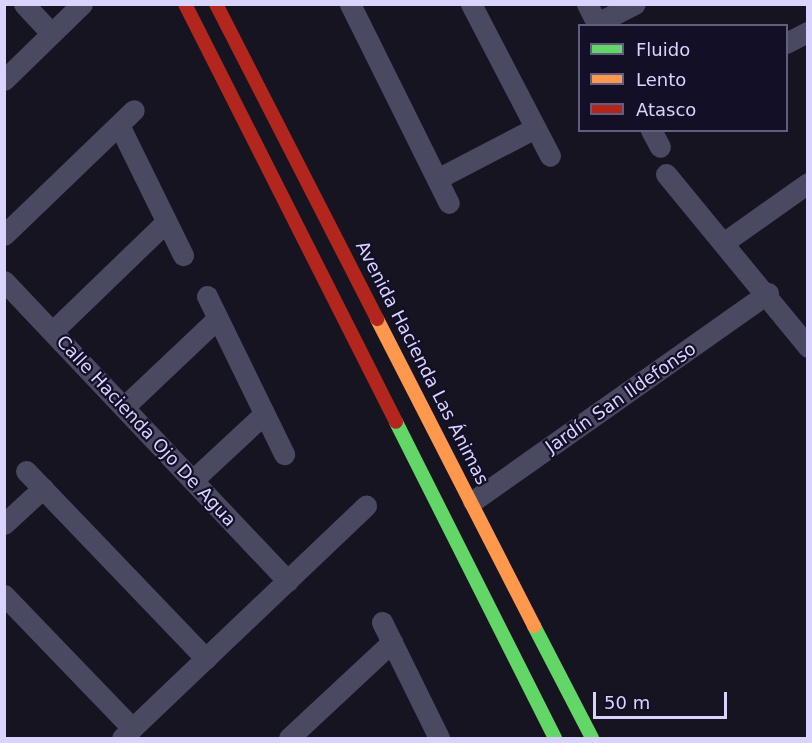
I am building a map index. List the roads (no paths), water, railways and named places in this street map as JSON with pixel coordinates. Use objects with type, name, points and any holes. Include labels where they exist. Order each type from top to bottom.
[{"type":"street","points":[[24,4],[51,33]]},
{"type":"street","points":[[4,80],[82,4]]},
{"type":"street","points":[[185,4],[555,738]]},
{"type":"street","name":"Avenida Hacienda Las Ánimas","points":[[216,4],[473,501],[592,738]]},
{"type":"street","points":[[350,4],[449,203]]},
{"type":"street","points":[[471,4],[550,156]]},
{"type":"street","points":[[594,18],[635,4]]},
{"type":"street","points":[[788,42],[807,32]]},
{"type":"street","points":[[4,235],[127,117],[166,222],[183,255]]},
{"type":"street","points":[[437,179],[536,128]]},
{"type":"street","points":[[666,174],[726,241],[768,293],[799,318],[807,347]]},
{"type":"street","points":[[726,241],[807,183]]},
{"type":"street","points":[[53,331],[166,222]]},
{"type":"street","name":"Calle Hacienda Ojo De Agua","points":[[4,281],[288,581]]},
{"type":"street","name":"Jardín San Ildefonso","points":[[473,501],[768,293]]},
{"type":"street","points":[[207,296],[284,454]]},
{"type":"street","points":[[124,406],[217,319]]},
{"type":"street","points":[[193,480],[264,414]]},
{"type":"street","points":[[26,471],[206,659]]},
{"type":"street","points":[[4,524],[43,488]]},
{"type":"street","points":[[4,595],[127,733],[366,506]]},
{"type":"street","points":[[382,621],[439,738]]},
{"type":"street","points":[[289,738],[392,642]]}]
